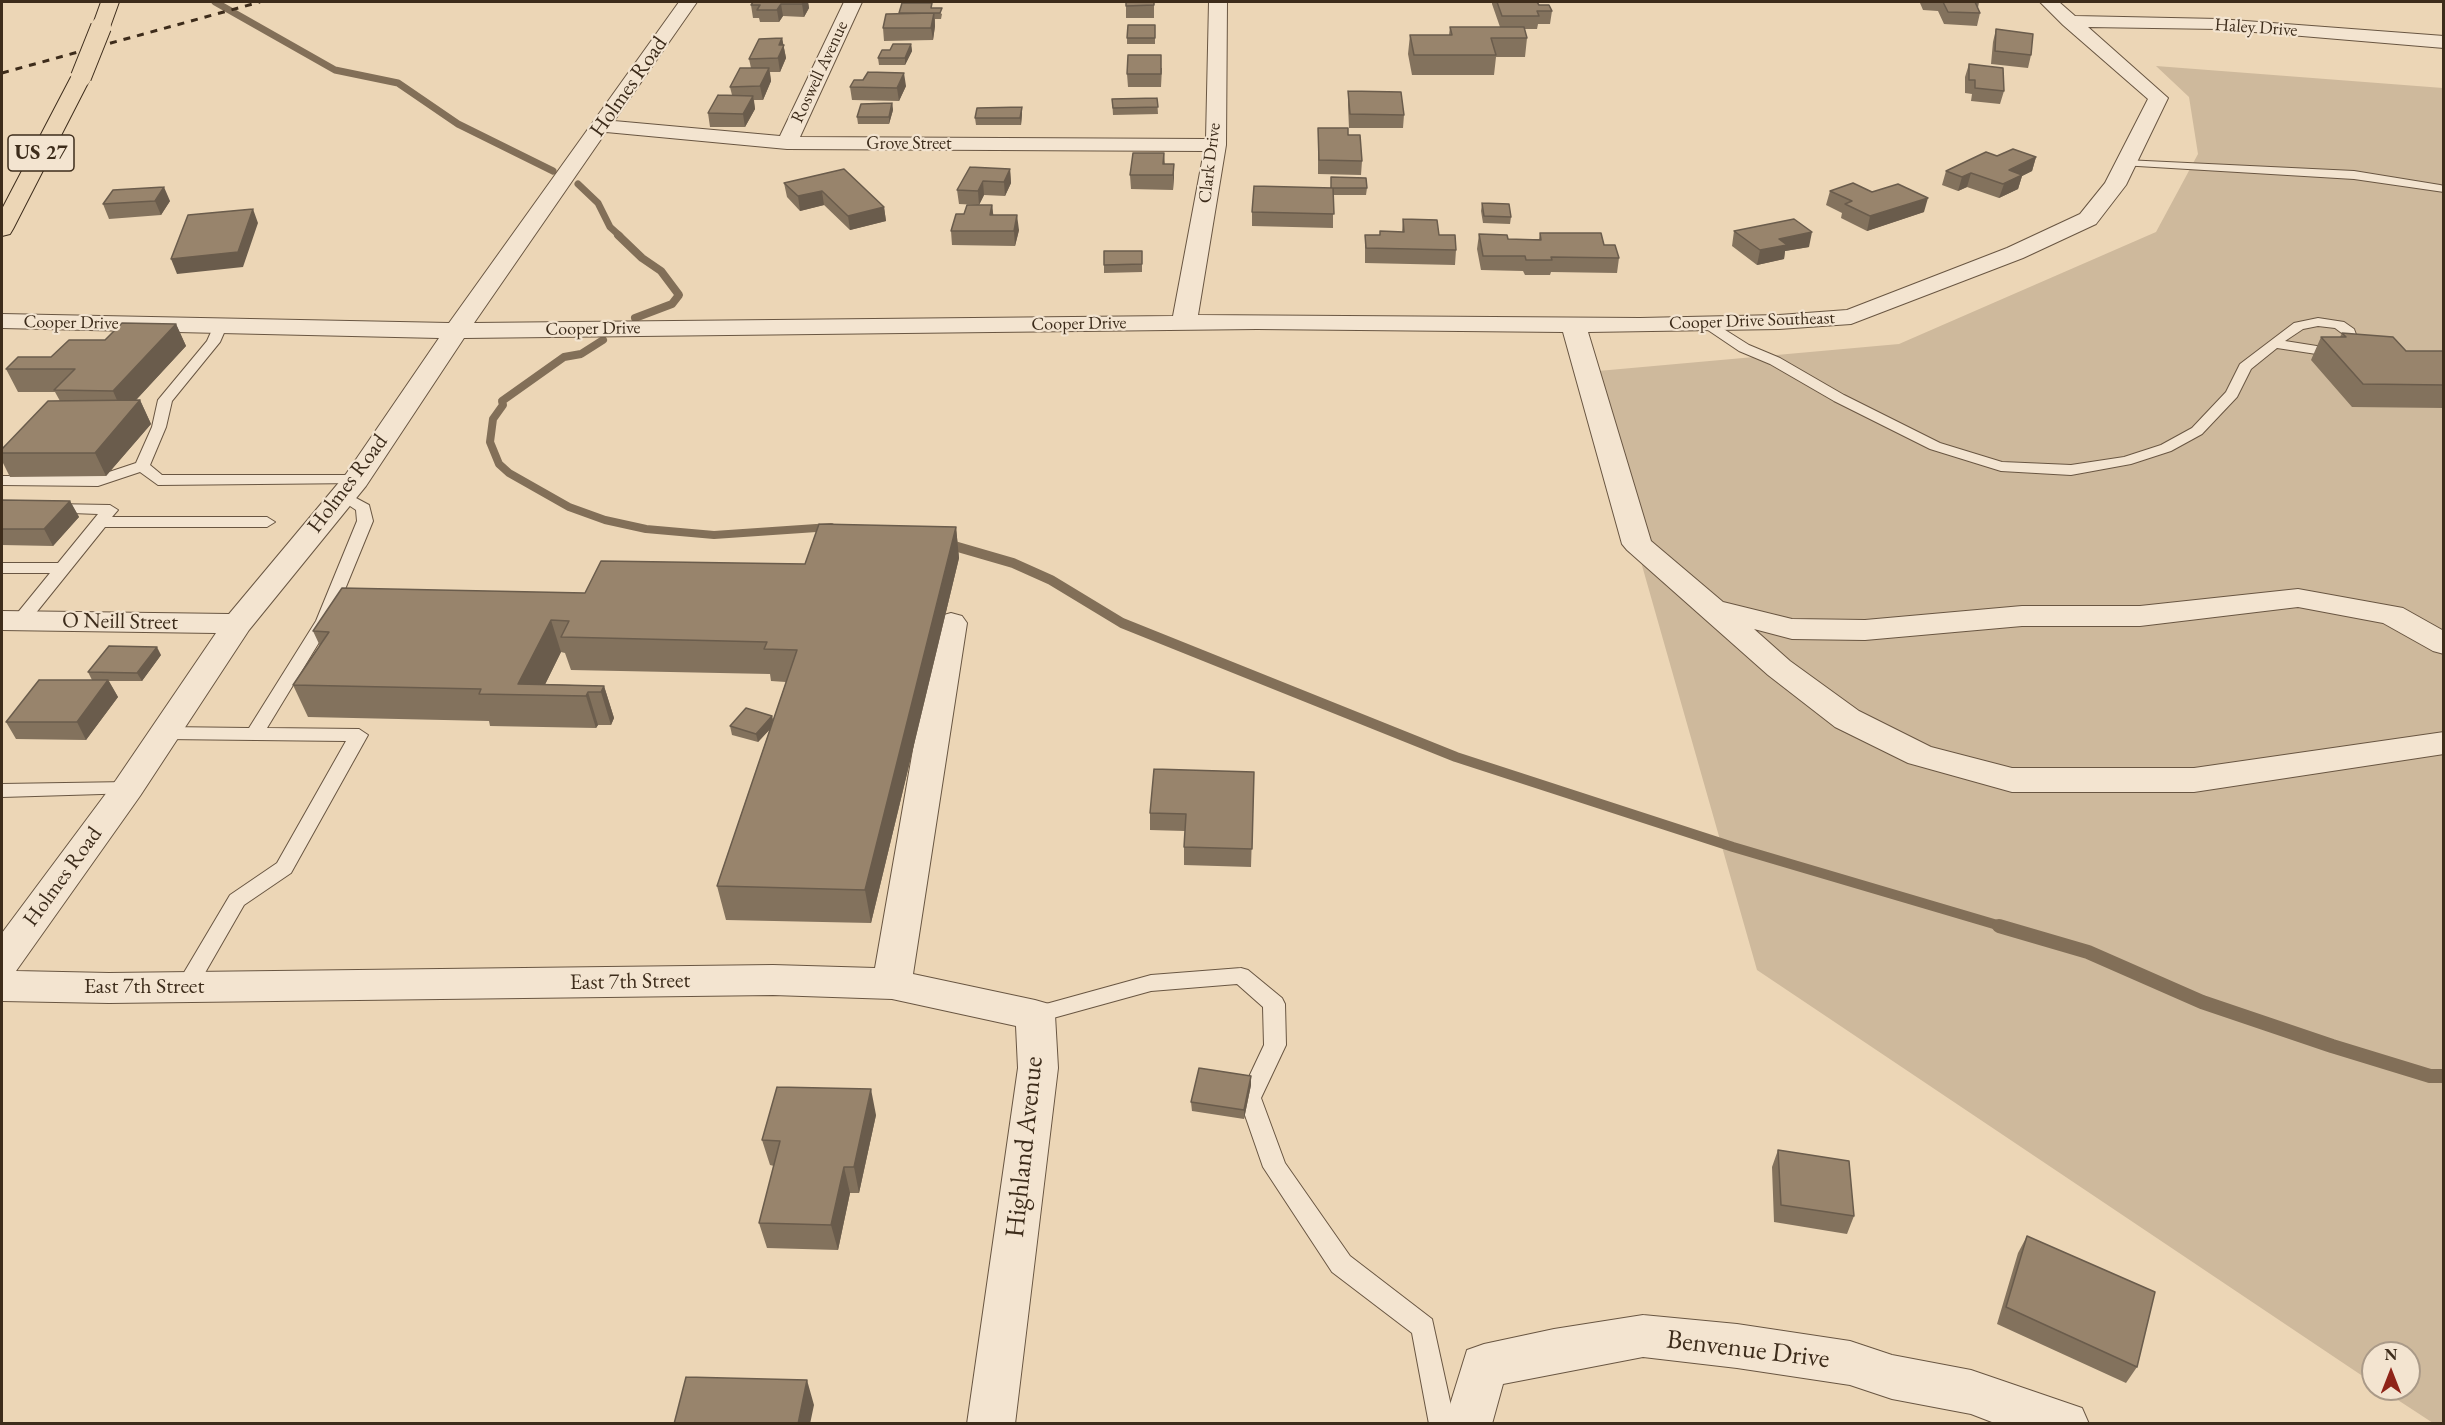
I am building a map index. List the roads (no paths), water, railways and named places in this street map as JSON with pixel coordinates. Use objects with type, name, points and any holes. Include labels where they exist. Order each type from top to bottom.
[{"type":"main road","name":"US 27","points":[[2,229],[81,77],[110,2]]},
{"type":"street","name":"Holmes Road","points":[[2,961],[128,788],[238,624],[349,488],[456,331],[603,126],[688,2]]},
{"type":"street","name":"Roswell Avenue","points":[[787,143],[853,2]]},
{"type":"street","name":"Clark Drive","points":[[1184,323],[1215,146],[1218,2]]},
{"type":"street","name":"Cooper Drive Southeast","points":[[1184,323],[1706,324],[1851,317],[2015,253],[2088,219],[2115,185],[2158,98],[2049,2]]},
{"type":"street","name":"Haley Drive","points":[[2069,21],[2220,24],[2444,42]]},
{"type":"street","name":"Grove Street","points":[[603,126],[787,143],[1215,146]]},
{"type":"street","name":"Cooper Drive","points":[[2,321],[456,331],[1184,323]]},
{"type":"street","points":[[1573,324],[1637,544],[1779,668],[1846,719],[1920,755],[2012,780],[2194,780],[2444,743]]},
{"type":"street","points":[[1712,609],[1792,629],[1865,630],[2022,616],[2140,616],[2298,598],[2392,615],[2444,644]]},
{"type":"street","name":"O Neill Street","points":[[11,620],[238,624]]},
{"type":"street","points":[[951,622],[892,984],[1035,1015]]},
{"type":"street","name":"East 7th Street","points":[[2,986],[773,980],[892,984]]},
{"type":"street","name":"Highland Avenue","points":[[991,1424],[1038,1068],[1035,1015]]},
{"type":"street","name":"Benvenue Drive","points":[[1468,1424],[1484,1366],[1554,1350],[1643,1336],[1737,1346],[1850,1363],[1892,1377],[1971,1392],[2065,1424]]},
{"type":"lane","points":[[2125,164],[2222,166],[2354,175],[2442,189]]},
{"type":"lane","points":[[1706,324],[1744,348],[1775,361],[1839,398],[1935,446],[2001,466],[2035,469],[2071,470],[2126,460],[2166,448],[2197,431],[2232,394],[2245,367],[2274,343]]},
{"type":"lane","points":[[2,481],[98,481],[142,466],[159,428],[165,400],[213,342],[220,326]]},
{"type":"lane","points":[[142,466],[158,480],[349,488],[363,508],[365,520],[362,529],[324,621],[254,734]]},
{"type":"lane","points":[[11,620],[63,568],[110,510],[34,509]]},
{"type":"lane","points":[[100,522],[267,522]]},
{"type":"lane","points":[[2,568],[63,568]]},
{"type":"lane","points":[[165,734],[359,735],[284,868],[237,900],[187,986]]},
{"type":"lane","points":[[2,791],[128,788]]},
{"type":"lane","points":[[1035,1015],[1151,983],[1240,976],[1274,1004],[1275,1045],[1250,1098],[1275,1167],[1341,1264],[1423,1327],[1442,1424]]},
{"type":"waterway","points":[[215,2],[335,70],[398,83],[458,124],[553,171]]},
{"type":"waterway","points":[[578,184],[598,203],[610,227],[620,236]]},
{"type":"waterway","points":[[618,235],[642,258],[661,271],[679,295],[672,304],[635,318]]},
{"type":"waterway","points":[[603,340],[581,354],[564,357],[502,401],[503,405],[493,419],[490,442],[499,464],[509,473],[569,507],[605,520],[646,529],[714,535],[831,527]]},
{"type":"waterway","points":[[944,543],[1013,563],[1051,580],[1122,623],[1456,757],[1733,847],[2004,927]]},
{"type":"waterway","points":[[1999,926],[2088,952],[2202,1002],[2332,1046],[2430,1076],[2444,1076]]},
{"type":"railway","points":[[2,73],[260,2]]}]
